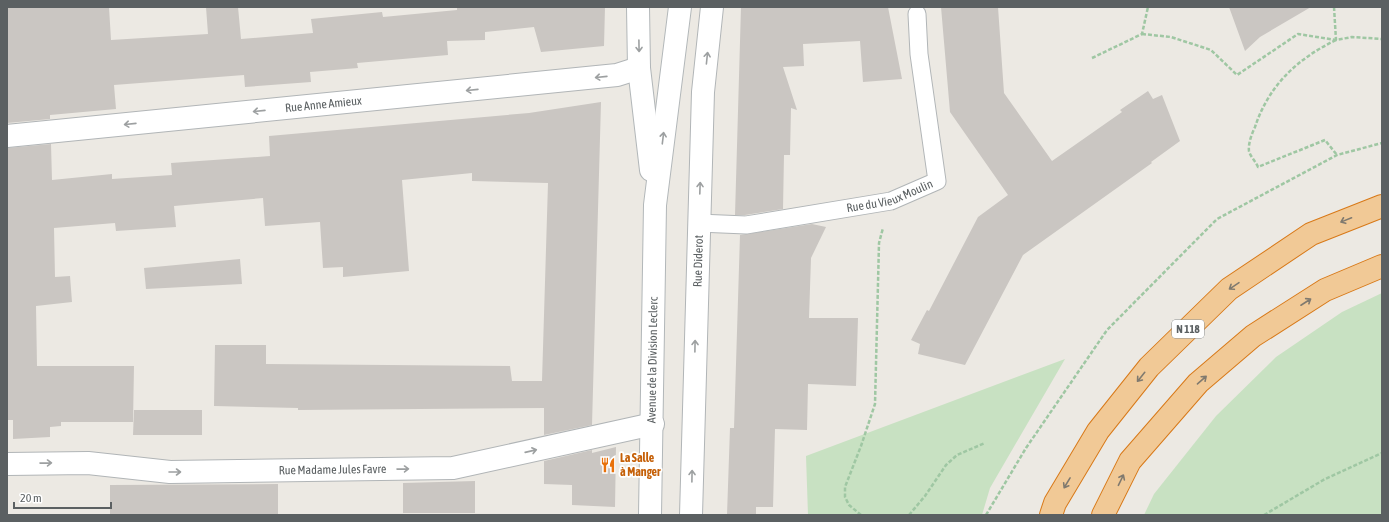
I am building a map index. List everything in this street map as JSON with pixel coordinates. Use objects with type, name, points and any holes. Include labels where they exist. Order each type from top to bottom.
[{"type":"highway","name":"N 118","points":[[1051,515],[1055,503],[1098,431],[1149,367],[1229,290],[1311,234],[1382,206]]},
{"type":"highway","points":[[1104,515],[1130,461],[1198,383],[1254,336],[1325,290],[1382,266]]},
{"type":"street","name":"Avenue de la Division Leclerc","points":[[638,7],[639,68],[655,205]]},
{"type":"street","name":"Avenue de la Division Leclerc","points":[[650,515],[653,424],[655,205],[680,7]]},
{"type":"street","name":"Rue Diderot","points":[[691,515],[698,223],[704,92],[712,7]]},
{"type":"street","name":"Rue Anne Amieux","points":[[7,136],[617,75],[639,68]]},
{"type":"street","name":"Rue Madame Jules Favre","points":[[7,464],[88,463],[170,472],[453,468],[653,424]]},
{"type":"lane","name":"Rue du Vieux Moulin","points":[[698,223],[746,225],[891,200],[937,181],[919,54],[917,14]]},
{"type":"path","points":[[1142,34],[1148,7]]},
{"type":"path","points":[[1334,7],[1336,40]]},
{"type":"path","points":[[1092,58],[1142,34],[1171,37],[1211,50],[1236,75],[1298,34],[1336,40],[1352,38],[1382,38]]},
{"type":"path","points":[[1336,40],[1304,58],[1283,77],[1270,94],[1259,113],[1249,150],[1258,167],[1325,140],[1337,155]]},
{"type":"path","points":[[986,515],[1026,448],[1107,330],[1217,219],[1337,155],[1382,143]]},
{"type":"path","points":[[861,515],[849,505],[845,498],[845,487],[875,404],[879,243],[891,200]]},
{"type":"path","points":[[909,515],[929,491],[946,465],[957,455],[985,443]]},
{"type":"path","points":[[1264,515],[1325,479],[1382,453]]},
{"type":"green space","points":[[1382,293],[1382,515],[1144,515],[1154,494],[1216,416],[1276,357],[1342,312]]},
{"type":"green space","points":[[1065,359],[990,488],[982,515],[808,515],[806,456]]},
{"type":"building","points":[[7,7],[109,7],[111,40],[208,34],[206,7],[238,7],[241,39],[313,33],[311,19],[382,12],[383,17],[457,10],[457,7],[605,7],[604,46],[541,52],[534,27],[485,32],[485,40],[447,41],[448,55],[357,63],[358,68],[310,72],[311,82],[245,87],[244,75],[114,85],[116,109],[50,115],[50,119],[7,123]]},
{"type":"building","points":[[741,7],[888,7],[902,79],[863,82],[860,41],[803,44],[804,66],[783,67],[797,110],[791,108],[790,155],[784,155],[783,209],[745,215],[735,215]]},
{"type":"building","points":[[941,7],[998,7],[1004,93],[1052,161],[1122,112],[1120,110],[1148,91],[1153,99],[1162,95],[1180,141],[1151,162],[1152,163],[1023,255],[965,365],[918,354],[920,344],[911,340],[927,310],[929,311],[978,217],[1008,195],[950,112]]},
{"type":"building","points":[[1229,7],[1311,7],[1260,37],[1245,51]]},
{"type":"building","points":[[601,102],[592,425],[544,435],[544,408],[298,410],[298,408],[214,406],[215,345],[266,345],[266,364],[510,366],[512,381],[542,381],[548,183],[472,181],[472,173],[402,180],[409,271],[343,277],[343,267],[323,268],[320,222],[265,226],[263,198],[174,206],[176,227],[116,231],[115,223],[54,228],[55,277],[70,276],[72,302],[36,306],[37,366],[134,366],[133,422],[61,422],[61,426],[50,427],[50,437],[13,439],[13,420],[7,420],[7,148],[51,144],[52,180],[112,174],[112,179],[172,175],[171,163],[270,156],[269,136],[529,113]]},
{"type":"building","points":[[812,224],[826,227],[811,258],[809,318],[858,318],[856,386],[808,384],[807,430],[775,429],[773,507],[756,507],[756,515],[727,515],[730,428],[734,428],[740,235]]},
{"type":"building","points":[[240,259],[242,284],[146,289],[144,268]]},
{"type":"building","points":[[134,410],[202,410],[202,435],[133,435]]},
{"type":"building","points":[[616,447],[615,507],[572,505],[572,485],[544,484],[544,461],[592,450],[592,453]]},
{"type":"building","points":[[475,481],[475,513],[403,513],[403,483]]},
{"type":"building","points":[[278,484],[278,515],[110,514],[110,485]]},
{"type":"place","name":"La Salle à Manger","points":[[608,465]]}]
